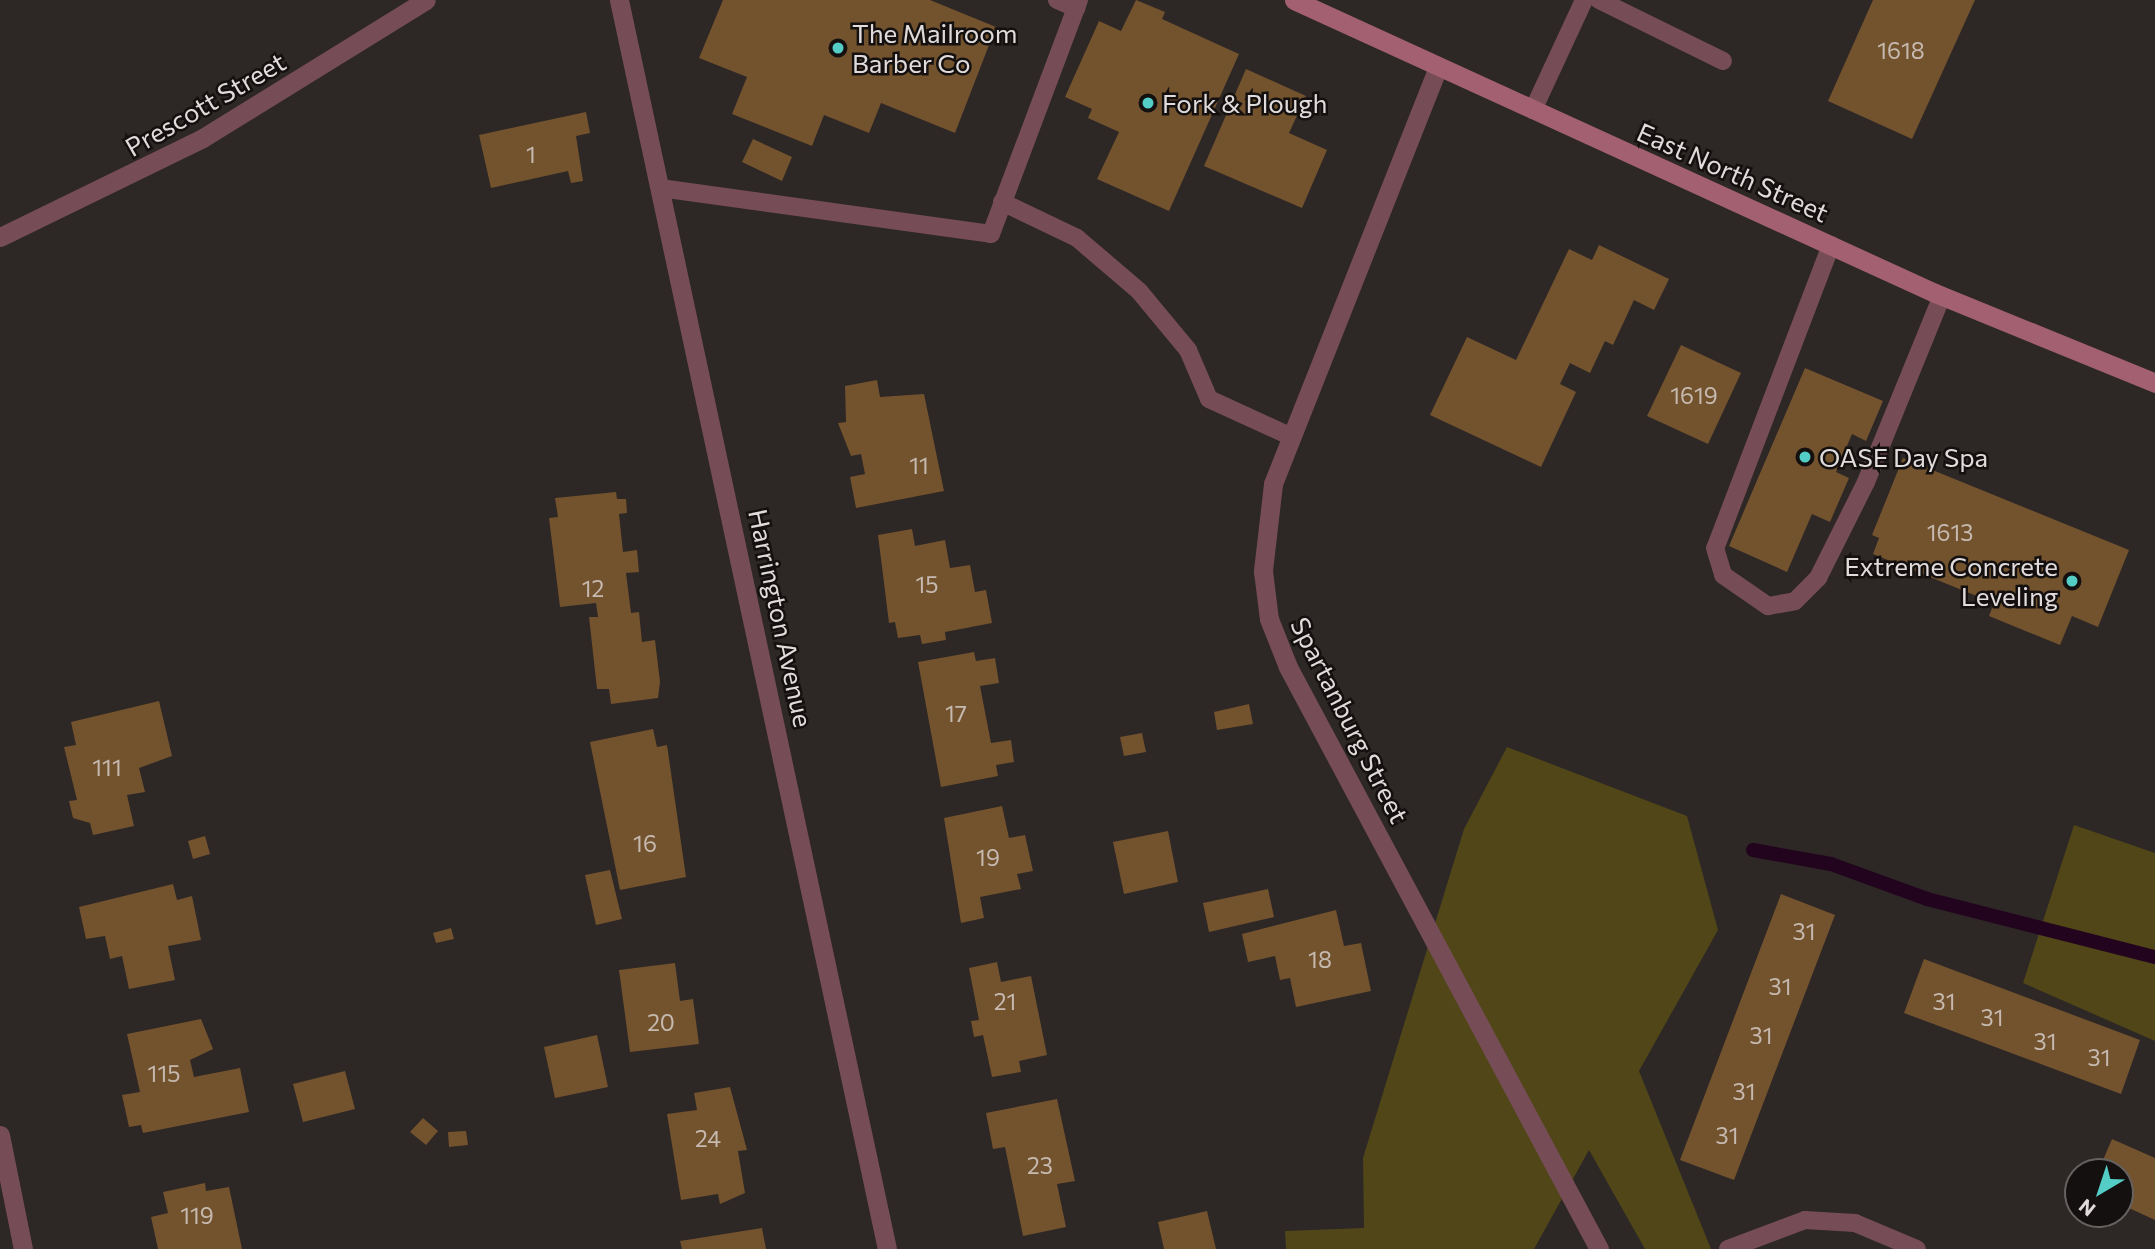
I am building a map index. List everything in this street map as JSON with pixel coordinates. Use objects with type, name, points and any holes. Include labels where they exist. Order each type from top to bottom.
[{"type":"main road","name":"East North Street","points":[[1294,0],[1942,296],[2155,383]]},
{"type":"street","name":"Prescott Street","points":[[0,237],[201,139],[426,0]]},
{"type":"street","name":"Harrington Avenue","points":[[619,0],[887,1249]]},
{"type":"street","name":"Spartanburg Street","points":[[1438,67],[1292,437],[1266,524],[1269,619],[1288,667],[1599,1249]]},
{"type":"street","points":[[0,1135],[23,1249]]},
{"type":"lane","points":[[660,188],[991,234],[1078,4],[1057,0]]},
{"type":"lane","points":[[1533,110],[1584,0]]},
{"type":"lane","points":[[1599,0],[1723,61]]},
{"type":"lane","points":[[1002,202],[1077,238],[1139,291],[1188,350],[1209,399],[1292,437]]},
{"type":"lane","points":[[1831,245],[1715,548],[1723,575],[1768,606],[1795,601],[1818,578],[1866,482],[1942,296]]},
{"type":"lane","points":[[1728,1249],[1805,1220],[1854,1223],[1917,1249]]},
{"type":"shaded area","points":[[1507,747],[1687,816],[1718,930],[1639,1071],[1711,1249],[1645,1249],[1589,1150],[1534,1249],[1286,1249],[1285,1231],[1364,1228],[1363,1158],[1464,829]]},
{"type":"shaded area","points":[[2074,825],[2155,853],[2155,1041],[2023,983]]},
{"type":"building","points":[[723,0],[930,0],[996,27],[955,133],[881,103],[869,133],[824,115],[812,146],[732,114],[747,77],[699,58]]},
{"type":"building","name":"Fork & Plough","points":[[1136,0],[1165,12],[1162,19],[1239,54],[1169,211],[1097,179],[1119,132],[1088,118],[1092,109],[1065,97],[1099,21],[1121,31]]},
{"type":"building","points":[[1873,0],[1975,0],[1912,139],[1828,101]]},
{"type":"building","points":[[1246,69],[1306,96],[1289,133],[1327,150],[1302,208],[1204,166]]},
{"type":"building","points":[[586,112],[590,133],[576,136],[583,181],[571,183],[568,171],[491,188],[479,135]]},
{"type":"building","points":[[753,139],[792,157],[782,181],[742,162]]},
{"type":"building","points":[[1599,245],[1669,279],[1654,310],[1634,300],[1613,345],[1605,341],[1590,373],[1570,363],[1560,384],[1576,392],[1541,467],[1430,415],[1467,337],[1516,360],[1569,249],[1592,260]]},
{"type":"building","points":[[1681,345],[1741,373],[1708,444],[1647,416]]},
{"type":"building","name":"OASE Day Spa","points":[[1805,368],[1883,401],[1866,441],[1852,434],[1836,472],[1849,478],[1830,522],[1812,514],[1787,572],[1729,546]]},
{"type":"building","points":[[877,380],[880,397],[924,394],[944,491],[856,508],[850,477],[865,474],[861,454],[851,456],[838,423],[846,422],[845,386]]},
{"type":"building","points":[[1903,458],[2129,550],[2098,627],[2072,616],[2060,645],[1989,616],[1994,603],[1873,554],[1879,538],[1872,535]]},
{"type":"building","points":[[616,492],[617,499],[626,499],[627,513],[619,514],[623,552],[637,550],[639,572],[626,573],[631,613],[639,612],[642,642],[655,640],[660,682],[658,698],[611,704],[609,689],[597,689],[589,617],[598,617],[596,603],[560,607],[549,518],[558,517],[555,498]]},
{"type":"building","points":[[912,529],[915,546],[945,540],[950,568],[970,565],[975,592],[986,590],[992,623],[945,632],[946,640],[922,644],[920,635],[898,638],[895,622],[889,623],[878,535]]},
{"type":"building","points":[[974,652],[976,661],[995,658],[999,683],[980,686],[991,743],[1011,740],[1014,762],[996,765],[998,776],[941,787],[918,662]]},
{"type":"building","points":[[159,701],[172,756],[139,768],[145,792],[127,795],[134,826],[93,835],[90,823],[73,818],[69,801],[77,800],[64,747],[76,745],[71,722]]},
{"type":"building","points":[[1249,704],[1253,724],[1217,730],[1214,712]]},
{"type":"building","points":[[653,729],[657,747],[667,745],[686,877],[620,890],[590,742]]},
{"type":"building","points":[[1142,733],[1146,752],[1124,756],[1120,737]]},
{"type":"building","points":[[1002,806],[1009,838],[1025,835],[1033,871],[1017,874],[1021,889],[980,897],[984,918],[961,923],[944,818]]},
{"type":"building","points":[[1168,831],[1178,882],[1124,894],[1113,842]]},
{"type":"building","points":[[205,836],[210,854],[193,859],[188,841]]},
{"type":"building","points":[[610,870],[622,919],[596,925],[585,875]]},
{"type":"building","points":[[173,884],[177,900],[192,896],[201,940],[168,946],[175,980],[129,989],[122,956],[110,959],[105,936],[86,939],[79,907]]},
{"type":"building","points":[[1268,889],[1274,917],[1209,932],[1203,903]]},
{"type":"building","points":[[1781,894],[1835,915],[1734,1180],[1680,1160]]},
{"type":"building","points":[[1336,910],[1344,946],[1361,943],[1371,991],[1296,1007],[1290,978],[1280,980],[1275,956],[1248,962],[1242,934]]},
{"type":"building","points":[[451,928],[454,939],[436,943],[433,933]]},
{"type":"building","points":[[1924,959],[2140,1040],[2121,1094],[1904,1013]]},
{"type":"building","points":[[997,962],[1001,982],[1031,976],[1047,1055],[1019,1061],[1021,1072],[992,1077],[983,1035],[974,1037],[971,1021],[979,1020],[969,968]]},
{"type":"building","points":[[675,963],[680,1001],[693,999],[699,1044],[630,1052],[619,970]]},
{"type":"building","points":[[201,1019],[213,1049],[190,1060],[194,1077],[240,1068],[249,1112],[143,1133],[141,1125],[129,1127],[122,1095],[140,1092],[127,1034]]},
{"type":"building","points":[[597,1035],[608,1087],[555,1098],[544,1047]]},
{"type":"building","points":[[345,1071],[355,1109],[303,1122],[293,1084]]},
{"type":"building","points":[[730,1087],[747,1150],[738,1151],[745,1193],[720,1204],[718,1194],[681,1200],[667,1114],[697,1110],[694,1093]]},
{"type":"building","points":[[1057,1099],[1075,1181],[1057,1184],[1066,1227],[1023,1236],[1005,1147],[993,1149],[986,1113]]},
{"type":"building","points":[[423,1118],[438,1131],[426,1145],[410,1132]]},
{"type":"building","points":[[466,1131],[468,1145],[449,1147],[448,1132]]},
{"type":"building","points":[[2112,1139],[2155,1158],[2155,1220],[2134,1210],[2134,1158],[2104,1158]]},
{"type":"building","points":[[205,1183],[206,1191],[229,1187],[242,1249],[158,1249],[151,1217],[168,1213],[163,1192]]},
{"type":"building","points":[[1207,1211],[1216,1249],[1164,1249],[1158,1222]]},
{"type":"building","points":[[762,1228],[766,1249],[682,1249],[680,1241]]},
{"type":"waterway","points":[[1753,850],[1831,864],[1927,899],[2155,957]]},
{"type":"place","name":"The Mailroom Barber Co","points":[[838,48]]},
{"type":"place","name":"Fork & Plough","points":[[1148,103]]},
{"type":"place","name":"OASE Day Spa","points":[[1805,457]]},
{"type":"place","name":"Extreme Concrete Leveling","points":[[2072,581]]}]
